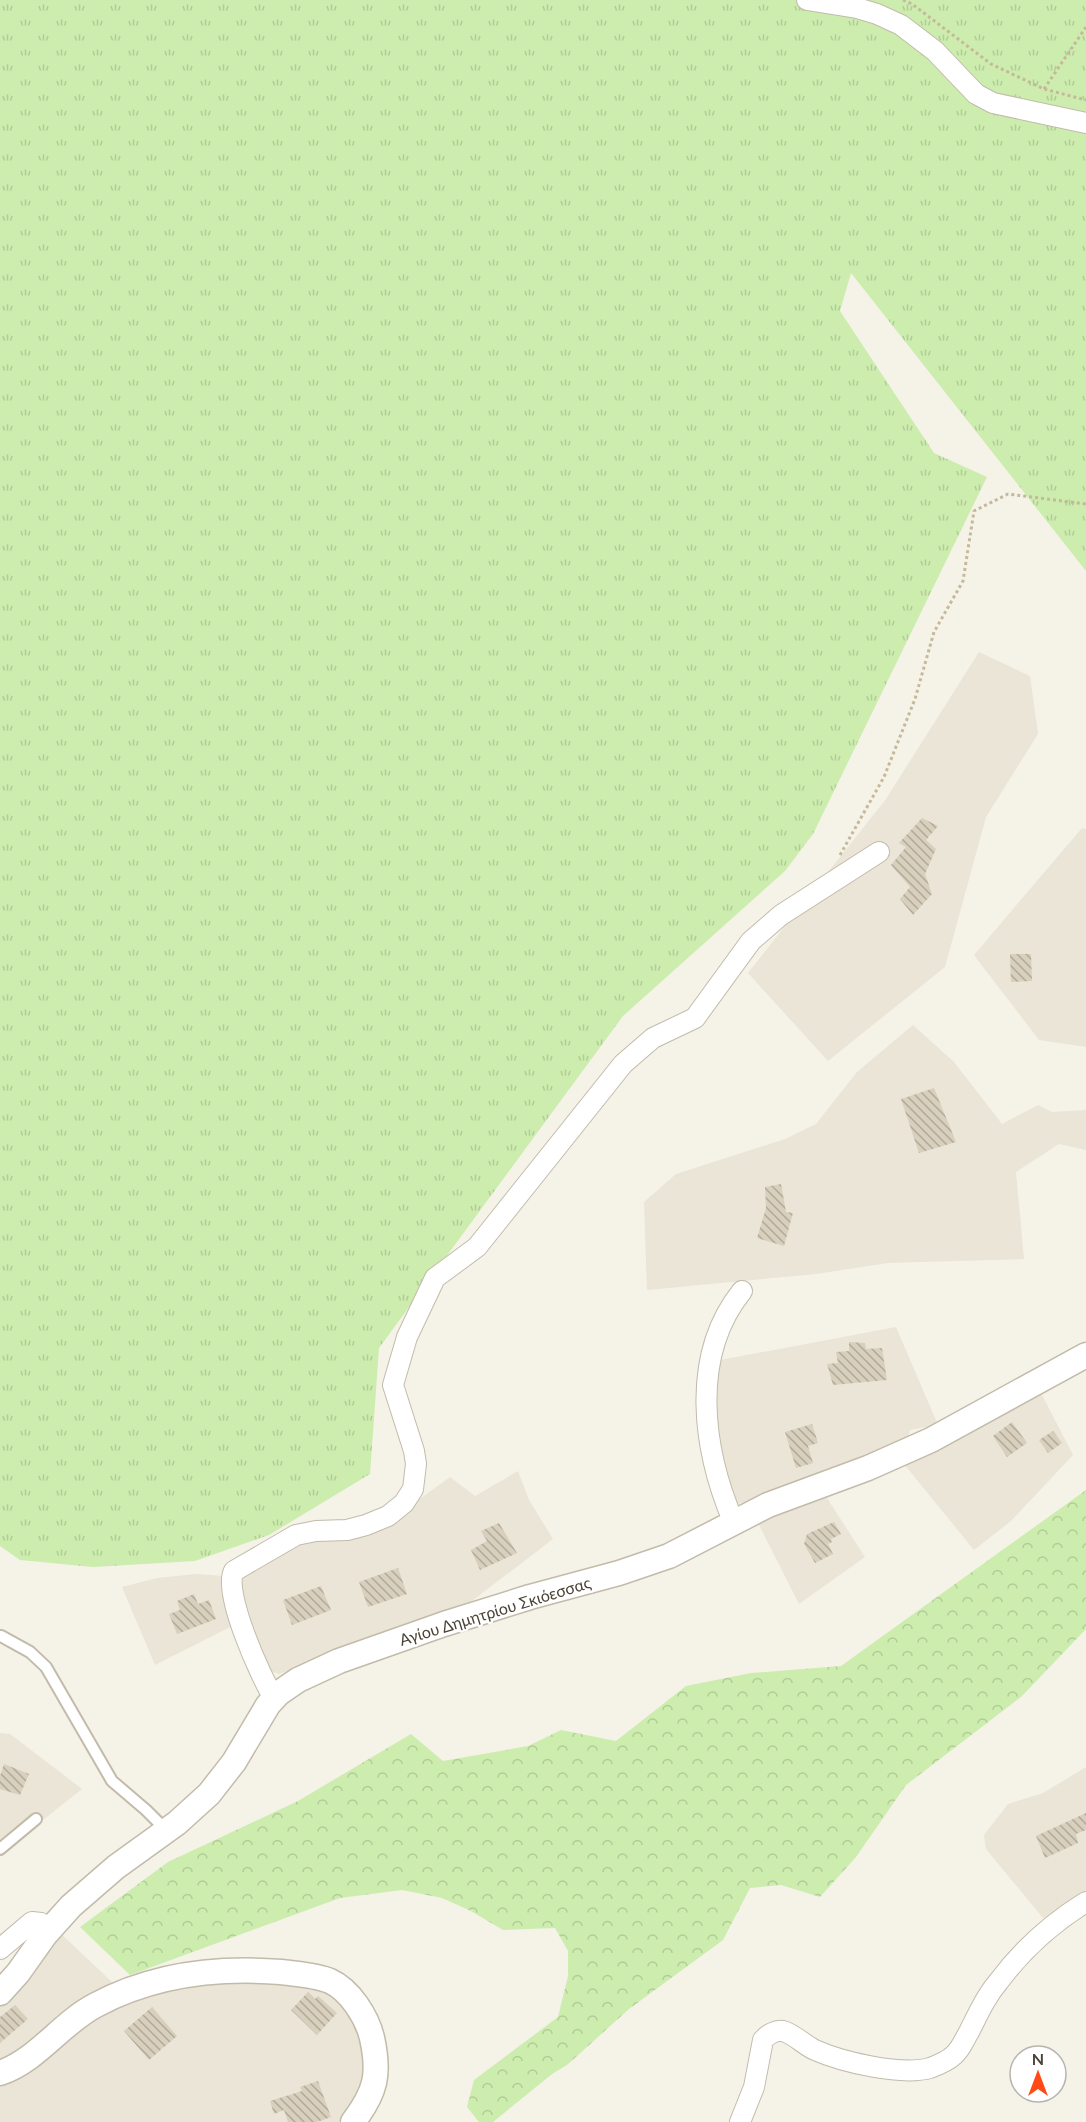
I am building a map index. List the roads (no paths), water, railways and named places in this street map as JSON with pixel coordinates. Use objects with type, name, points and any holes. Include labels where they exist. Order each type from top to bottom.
[{"type":"street","points":[[807,0],[877,14],[901,25],[935,51],[976,94],[993,104],[1086,123]]},
{"type":"street","points":[[274,1698],[259,1671],[244,1631],[232,1587],[232,1575],[234,1571],[292,1537],[308,1532],[347,1530],[366,1525],[388,1516],[408,1497],[416,1478],[415,1457],[393,1385],[407,1337],[435,1278],[477,1247],[622,1064],[653,1038],[695,1018],[751,941],[781,915],[879,852]]},
{"type":"street","points":[[734,1523],[722,1495],[711,1456],[707,1385],[711,1356],[720,1328],[728,1311],[742,1292]]},
{"type":"street","name":"Αγίου Δημητρίου Σκιόεσσας","points":[[0,1993],[71,1906],[116,1867],[190,1812],[215,1787],[274,1698],[305,1677],[354,1655],[444,1624],[652,1562],[683,1549],[782,1499],[868,1468],[932,1440],[1086,1355]]},
{"type":"street","points":[[740,2122],[754,2087],[763,2040],[777,2031],[783,2031],[830,2056],[878,2067],[910,2071],[929,2068],[950,2059],[960,2047],[992,1990],[1017,1960],[1056,1921],[1086,1902]]},
{"type":"street","points":[[0,1949],[32,1922],[51,1928]]},
{"type":"street","points":[[0,2073],[21,2063],[81,2014],[123,1993],[199,1973],[256,1970],[295,1973],[329,1980],[344,1990],[359,2009],[370,2032],[377,2061],[373,2088],[363,2109],[353,2122]]},
{"type":"lane","points":[[1,1636],[30,1652],[46,1667],[112,1782],[167,1831]]},
{"type":"lane","points":[[0,1849],[36,1819]]}]
